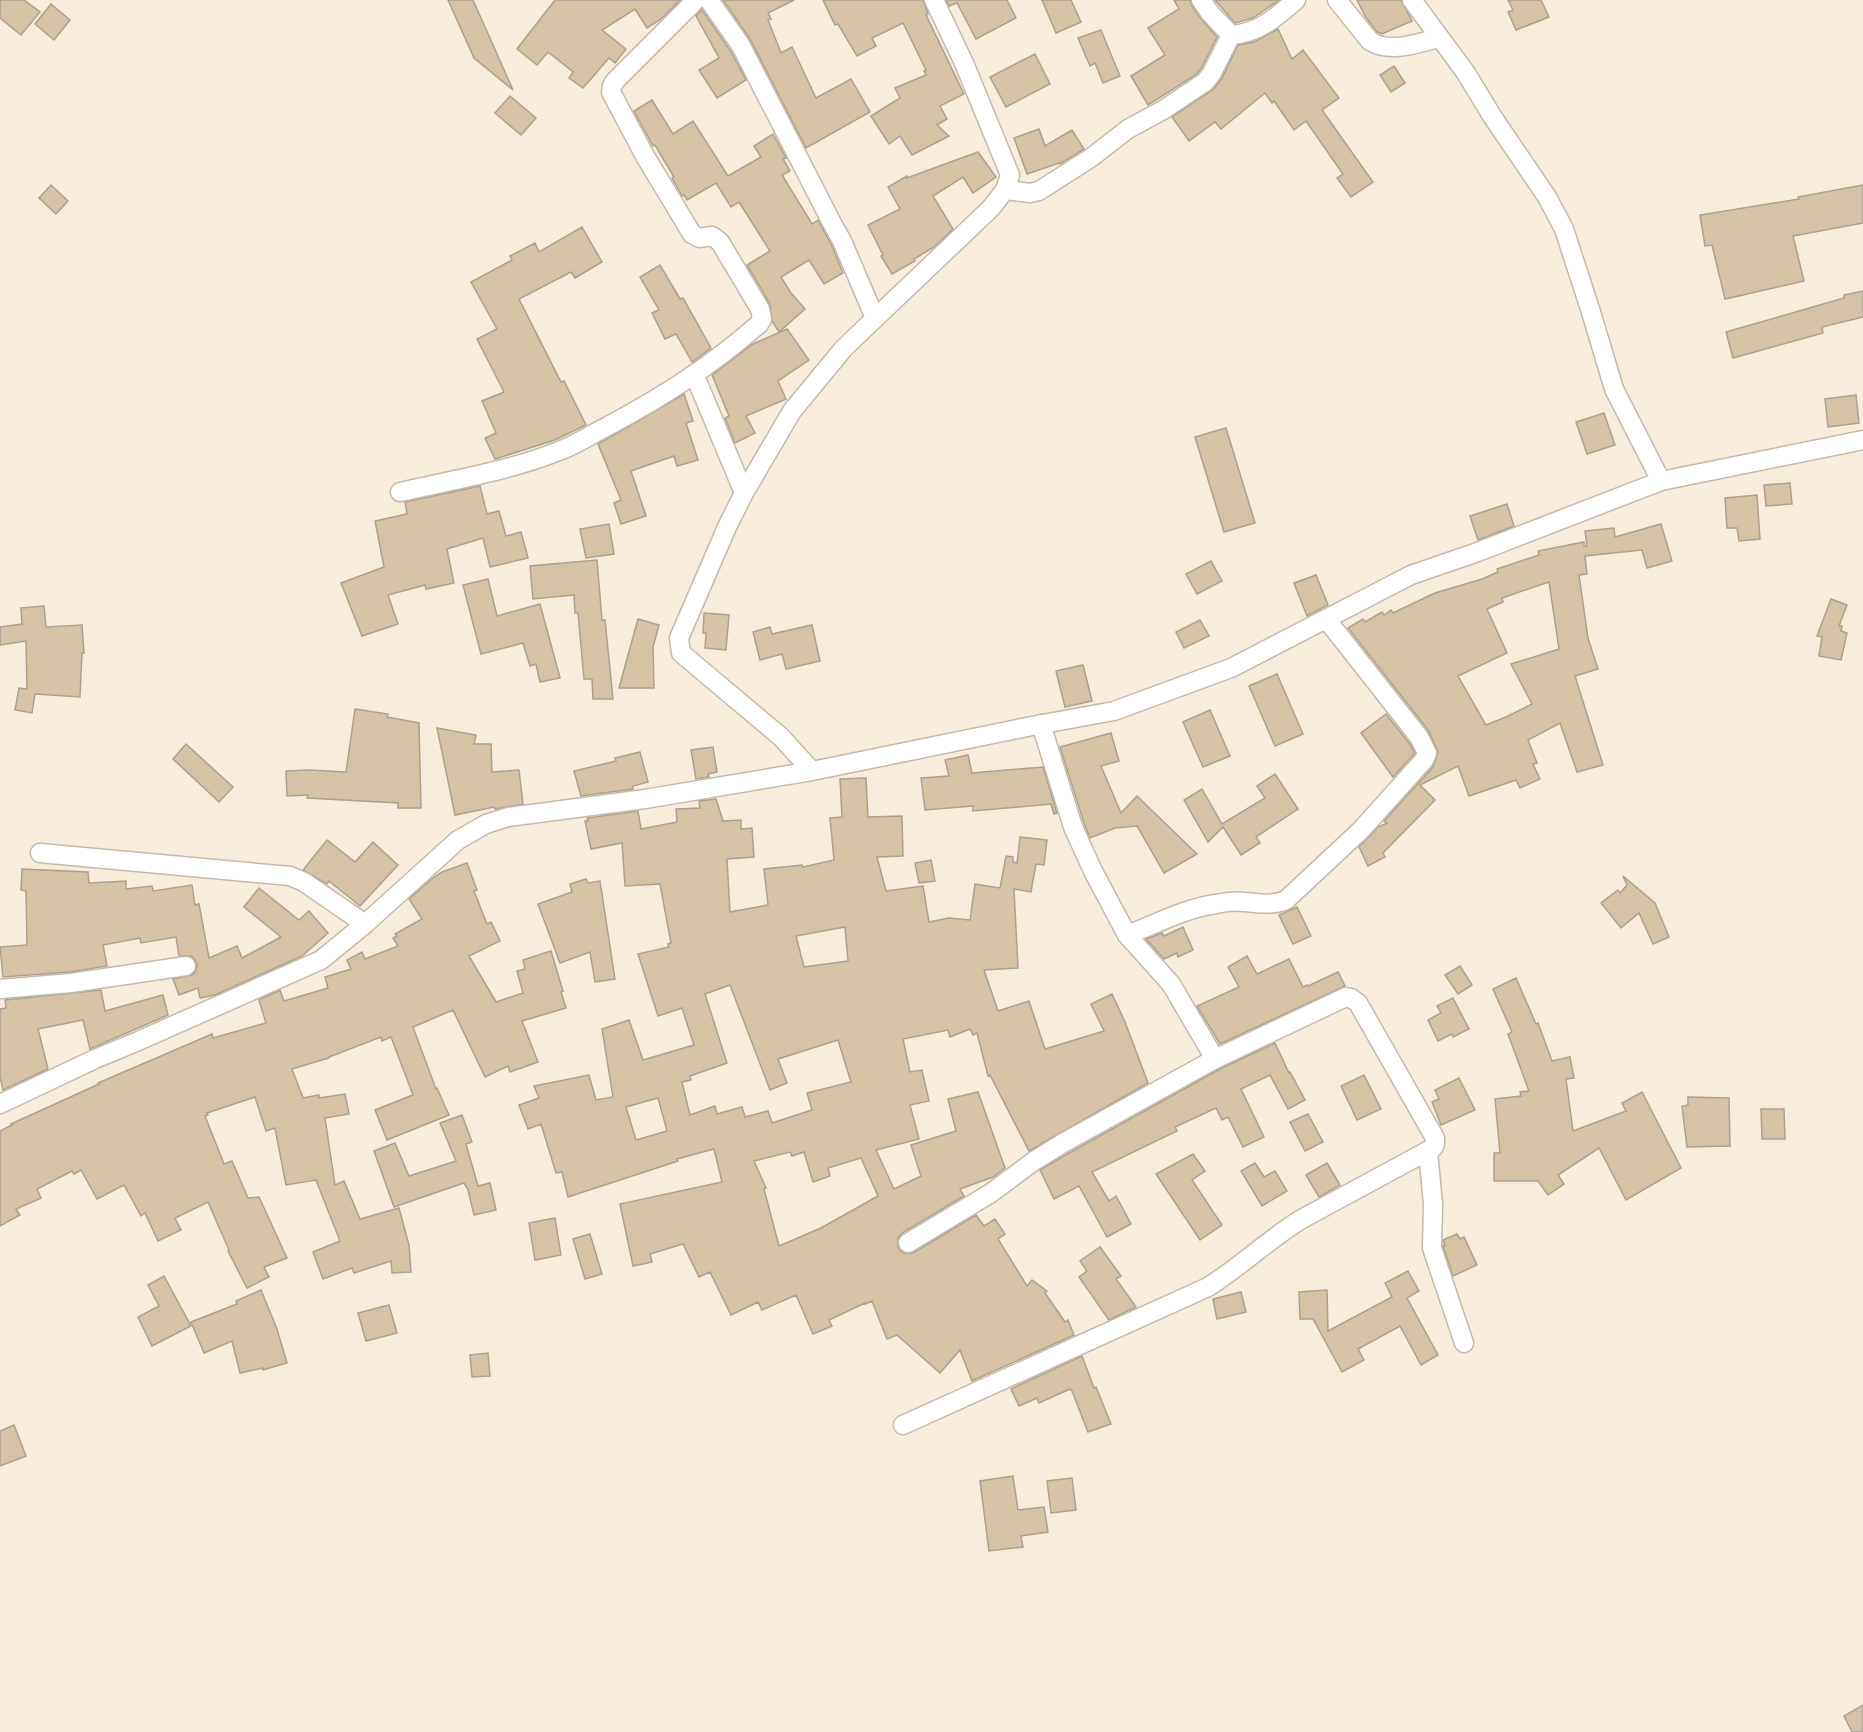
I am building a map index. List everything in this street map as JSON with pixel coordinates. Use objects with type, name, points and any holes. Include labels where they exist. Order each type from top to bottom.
[{"type":"street","points":[[400,492],[516,465],[560,451],[694,376],[759,324],[762,312],[720,242],[712,236],[699,238],[692,234],[645,156],[611,92],[612,86],[696,0]]},
{"type":"street","points":[[709,0],[740,44],[843,241],[875,318]]},
{"type":"street","points":[[812,771],[781,737],[681,653],[678,645],[679,638],[727,527],[792,411],[844,348],[982,218],[1005,190],[1010,175],[964,63],[934,0]]},
{"type":"street","points":[[1201,0],[1231,35]]},
{"type":"street","points":[[1231,35],[1262,28],[1296,0]]},
{"type":"street","points":[[1336,0],[1375,44],[1403,46],[1440,38]]},
{"type":"street","points":[[1413,0],[1466,73],[1547,197],[1564,229],[1592,312],[1614,389],[1661,481]]},
{"type":"street","points":[[1005,190],[1030,193],[1039,191],[1092,157],[1128,129],[1163,110],[1205,81],[1231,35]]},
{"type":"street","points":[[694,376],[744,493]]},
{"type":"street","points":[[0,1103],[321,960],[365,924],[458,840],[486,824],[507,817],[645,799],[812,771],[1114,711],[1231,668],[1411,575],[1475,553],[1661,481],[1863,440]]},
{"type":"street","points":[[1127,935],[1215,904],[1241,902],[1278,904],[1286,900],[1361,830],[1425,760],[1426,753],[1419,738],[1327,620]]},
{"type":"street","points":[[1041,724],[1073,826],[1093,871],[1127,935],[1172,984],[1215,1059]]},
{"type":"street","points":[[40,853],[290,876],[304,882],[365,924]]},
{"type":"street","points":[[0,989],[70,983],[186,966]]},
{"type":"street","points":[[903,1425],[1208,1287],[1232,1272],[1287,1228],[1433,1148],[1435,1138],[1358,1003],[1351,998],[1342,998],[1215,1059],[1063,1143],[991,1192],[908,1243]]},
{"type":"street","points":[[1428,1150],[1433,1204],[1432,1248],[1464,1343]]},
{"type":"building","points":[[0,0],[24,0],[40,12],[21,35],[0,18]]},
{"type":"building","points":[[448,0],[473,0],[513,90],[474,58]]},
{"type":"building","points":[[555,0],[680,0],[661,19],[647,28],[635,9],[602,30],[626,49],[615,63],[609,58],[583,88],[569,78],[573,72],[548,52],[537,65],[517,49]]},
{"type":"building","points":[[723,0],[794,0],[768,13],[771,19],[768,20],[781,53],[792,47],[816,98],[851,79],[870,112],[806,148],[750,39]]},
{"type":"building","points":[[823,0],[923,0],[928,14],[926,15],[964,94],[940,106],[947,119],[937,125],[949,136],[912,155],[900,136],[889,144],[871,116],[900,98],[895,88],[926,75],[924,71],[926,70],[903,23],[872,38],[876,46],[857,56],[838,24],[835,25]]},
{"type":"building","points":[[946,0],[1007,0],[1016,18],[976,39],[957,3],[949,6]]},
{"type":"building","points":[[1042,0],[1071,0],[1081,22],[1056,33]]},
{"type":"building","points":[[1174,0],[1190,0],[1201,19],[1217,37],[1197,74],[1148,105],[1131,76],[1165,55],[1148,28],[1179,9]]},
{"type":"building","points":[[1215,0],[1279,0],[1253,18],[1235,23]]},
{"type":"building","points":[[1357,0],[1401,0],[1412,21],[1382,34],[1377,32],[1365,16]]},
{"type":"building","points":[[1508,0],[1541,0],[1549,17],[1516,30],[1508,12],[1513,10]]},
{"type":"building","points":[[51,4],[70,20],[54,40],[35,24]]},
{"type":"building","points":[[702,10],[730,50],[746,80],[717,98],[699,70],[719,58],[696,16]]},
{"type":"building","points":[[1278,29],[1292,59],[1303,50],[1339,98],[1322,110],[1373,182],[1351,197],[1337,178],[1343,174],[1306,121],[1294,130],[1274,101],[1272,103],[1265,93],[1221,129],[1215,122],[1189,141],[1172,117],[1214,89],[1238,45],[1254,42]]},
{"type":"building","points":[[1101,30],[1120,76],[1103,83],[1095,63],[1090,66],[1078,38]]},
{"type":"building","points":[[1035,54],[1050,84],[1006,107],[990,77]]},
{"type":"building","points":[[1394,66],[1405,83],[1391,92],[1380,75]]},
{"type":"building","points":[[510,96],[536,118],[521,135],[495,113]]},
{"type":"building","points":[[652,100],[673,134],[693,121],[728,176],[761,157],[754,146],[773,134],[790,171],[782,175],[812,224],[818,220],[843,273],[824,284],[809,260],[781,277],[805,309],[779,332],[772,321],[770,304],[747,265],[770,251],[739,202],[731,207],[716,183],[687,200],[684,195],[682,196],[672,178],[674,177],[655,145],[653,146],[634,111]]},
{"type":"building","points":[[1039,129],[1045,146],[1072,130],[1084,149],[1060,164],[1027,174],[1014,138]]},
{"type":"building","points":[[978,152],[996,177],[973,193],[963,177],[933,196],[953,229],[934,247],[892,274],[881,256],[883,255],[868,225],[900,209],[888,187],[907,176],[907,178]]},
{"type":"building","points":[[51,185],[68,201],[56,214],[39,198]]},
{"type":"building","points":[[1863,185],[1863,223],[1793,236],[1804,281],[1725,299],[1712,245],[1705,246],[1700,215],[1799,199],[1798,197]]},
{"type":"building","points":[[582,227],[602,262],[575,278],[571,272],[519,299],[561,382],[564,381],[586,425],[555,440],[495,459],[485,438],[496,433],[482,401],[504,392],[477,339],[497,329],[471,282],[512,260],[510,256],[535,243],[539,252]]},
{"type":"building","points":[[660,265],[680,299],[683,298],[711,348],[692,362],[676,334],[665,339],[652,313],[659,310],[640,277]]},
{"type":"building","points":[[1863,291],[1863,317],[1822,327],[1823,333],[1733,358],[1726,332]]},
{"type":"building","points":[[787,329],[809,360],[778,381],[786,399],[746,416],[755,433],[735,443],[725,418],[729,416],[712,375],[753,344]]},
{"type":"building","points":[[684,394],[693,421],[686,423],[698,460],[677,466],[674,456],[631,471],[646,516],[621,524],[614,503],[621,500],[598,444]]},
{"type":"building","points":[[1856,395],[1859,423],[1828,427],[1825,399]]},
{"type":"building","points":[[1604,413],[1615,445],[1587,454],[1576,422]]},
{"type":"building","points":[[1226,428],[1255,523],[1224,532],[1195,437]]},
{"type":"building","points":[[1790,483],[1792,504],[1766,506],[1764,485]]},
{"type":"building","points":[[480,486],[487,514],[499,511],[506,536],[521,532],[528,558],[490,567],[483,538],[447,549],[454,583],[426,589],[425,585],[388,595],[398,624],[362,636],[341,583],[384,567],[375,521],[407,514],[405,502]]},
{"type":"building","points":[[1757,495],[1760,539],[1739,541],[1737,528],[1727,528],[1725,498]]},
{"type":"building","points":[[1507,504],[1514,526],[1478,540],[1470,516]]},
{"type":"building","points":[[609,524],[614,554],[586,558],[580,529]]},
{"type":"building","points":[[1661,524],[1672,561],[1647,568],[1642,550],[1585,556],[1587,574],[1579,575],[1588,638],[1598,669],[1575,676],[1603,765],[1577,772],[1560,723],[1528,740],[1537,763],[1533,764],[1540,779],[1520,788],[1516,780],[1469,796],[1458,766],[1420,785],[1435,800],[1383,853],[1385,857],[1368,866],[1359,847],[1378,827],[1387,823],[1384,821],[1433,767],[1438,752],[1428,730],[1348,628],[1363,619],[1365,622],[1382,612],[1384,615],[1391,610],[1393,613],[1435,593],[1482,579],[1498,572],[1497,569],[1539,555],[1538,551],[1584,542],[1584,546],[1587,546],[1585,531],[1614,528],[1615,537]],"holes":[[[1549,582],[1559,649],[1511,664],[1532,704],[1486,725],[1458,676],[1507,653],[1487,609],[1503,602],[1502,598]]]},
{"type":"building","points":[[597,560],[602,620],[605,620],[613,699],[593,699],[592,679],[584,679],[578,613],[575,613],[574,595],[533,599],[530,566]]},
{"type":"building","points":[[1211,561],[1222,581],[1197,594],[1186,574]]},
{"type":"building","points":[[1316,575],[1328,605],[1307,616],[1294,583]]},
{"type":"building","points":[[488,579],[497,616],[540,604],[560,678],[540,682],[536,664],[530,666],[523,643],[481,654],[463,585]]},
{"type":"building","points":[[1831,599],[1847,605],[1839,626],[1842,626],[1841,631],[1847,633],[1841,660],[1819,656],[1822,637],[1817,636]]},
{"type":"building","points":[[44,606],[46,627],[82,625],[84,653],[82,653],[80,697],[35,694],[32,713],[15,710],[19,688],[27,689],[26,641],[0,645],[0,627],[22,624],[21,608]]},
{"type":"building","points":[[704,613],[729,615],[726,650],[705,648]]},
{"type":"building","points":[[638,619],[659,625],[653,647],[654,688],[619,688]]},
{"type":"building","points":[[1200,620],[1209,636],[1184,648],[1176,632]]},
{"type":"building","points":[[812,625],[820,661],[786,669],[782,654],[760,660],[753,632],[770,627],[772,634]]},
{"type":"building","points":[[1083,665],[1092,701],[1065,707],[1056,671]]},
{"type":"building","points":[[1277,674],[1303,734],[1275,746],[1249,686]]},
{"type":"building","points":[[355,709],[388,714],[387,717],[419,723],[421,808],[398,808],[398,803],[307,798],[308,795],[287,796],[286,771],[346,772]]},
{"type":"building","points":[[1210,710],[1230,756],[1203,767],[1183,722]]},
{"type":"building","points":[[1386,714],[1415,753],[1393,777],[1361,733]]},
{"type":"building","points":[[437,728],[476,735],[474,744],[491,744],[492,772],[519,770],[523,804],[455,815]]},
{"type":"building","points":[[1111,733],[1119,761],[1101,766],[1121,813],[1137,796],[1197,854],[1164,873],[1137,826],[1115,828],[1090,838],[1084,823],[1060,747]]},
{"type":"building","points":[[186,744],[233,787],[219,802],[173,759]]},
{"type":"building","points":[[713,747],[717,772],[708,774],[709,777],[696,779],[691,750]]},
{"type":"building","points":[[640,752],[648,782],[633,786],[633,789],[581,796],[574,771],[616,761],[615,758]]},
{"type":"building","points":[[968,755],[972,773],[1043,767],[1057,813],[1054,814],[1051,804],[973,811],[973,806],[925,810],[921,778],[949,776],[945,760]]},
{"type":"building","points":[[1275,774],[1298,809],[1256,837],[1260,843],[1241,855],[1223,827],[1208,842],[1184,800],[1202,789],[1222,824],[1265,798],[1257,786]]},
{"type":"building","points":[[866,778],[868,817],[902,816],[903,856],[877,857],[886,891],[923,886],[929,922],[949,918],[970,920],[975,884],[1000,888],[1006,856],[1013,857],[1013,862],[1017,863],[1020,837],[1047,840],[1044,865],[1036,864],[1031,892],[1014,889],[1018,968],[984,970],[998,1011],[1029,1001],[1045,1049],[1104,1031],[1091,1004],[1112,994],[1148,1083],[1029,1151],[990,1075],[988,1076],[977,1033],[973,1035],[970,1029],[950,1037],[948,1030],[903,1039],[910,1072],[922,1070],[929,1101],[910,1105],[919,1139],[876,1150],[894,1189],[921,1176],[911,1145],[956,1131],[948,1099],[978,1092],[1005,1168],[993,1177],[960,1189],[964,1196],[902,1233],[898,1238],[898,1248],[903,1253],[913,1253],[976,1215],[984,1226],[995,1219],[1005,1234],[998,1239],[1027,1286],[1032,1280],[1047,1291],[1045,1293],[1065,1322],[1068,1320],[1074,1335],[972,1381],[960,1350],[940,1373],[897,1335],[887,1339],[872,1301],[829,1320],[832,1326],[813,1334],[796,1295],[762,1310],[758,1302],[731,1315],[710,1272],[699,1277],[683,1244],[650,1254],[652,1262],[633,1266],[620,1204],[722,1182],[714,1149],[677,1159],[678,1161],[568,1197],[562,1172],[556,1173],[541,1124],[528,1129],[519,1105],[539,1098],[534,1086],[589,1075],[596,1100],[613,1097],[602,1029],[629,1020],[643,1060],[694,1045],[682,1008],[658,1016],[638,954],[669,947],[668,944],[671,943],[660,884],[625,886],[622,843],[591,849],[585,821],[588,821],[587,818],[638,811],[641,829],[677,822],[676,809],[700,808],[699,801],[716,799],[723,821],[741,820],[741,829],[752,828],[754,857],[727,859],[730,912],[768,905],[764,869],[802,865],[803,867],[834,860],[830,818],[842,817],[840,779]],"holes":[[[845,927],[848,961],[804,967],[796,936]],[[730,985],[770,1090],[787,1083],[778,1059],[838,1040],[851,1082],[807,1093],[812,1110],[772,1123],[768,1111],[745,1117],[742,1107],[717,1114],[715,1106],[690,1115],[682,1082],[691,1080],[690,1076],[727,1063],[705,994]],[[658,1098],[667,1131],[636,1140],[626,1107]],[[790,1152],[792,1156],[804,1152],[813,1182],[830,1176],[828,1168],[861,1158],[878,1196],[821,1228],[779,1246],[764,1189],[766,1188],[754,1161]]]},
{"type":"building","points":[[327,840],[355,862],[373,842],[398,865],[360,906],[329,881],[327,884],[303,870]]},
{"type":"building","points":[[931,860],[935,881],[919,883],[915,863]]},
{"type":"building","points":[[467,863],[477,890],[474,891],[487,924],[491,922],[500,941],[469,956],[496,1002],[523,993],[517,971],[525,969],[523,960],[551,951],[566,1008],[522,1021],[538,1062],[510,1072],[508,1066],[485,1077],[453,1010],[413,1027],[436,1089],[449,1115],[387,1140],[375,1110],[413,1095],[391,1037],[382,1041],[381,1037],[329,1058],[292,1069],[303,1098],[345,1094],[349,1114],[325,1118],[335,1185],[344,1181],[360,1219],[399,1208],[409,1245],[411,1272],[392,1273],[391,1261],[354,1273],[352,1268],[323,1279],[313,1252],[340,1241],[316,1180],[286,1185],[275,1128],[266,1131],[255,1097],[207,1113],[208,1115],[205,1116],[224,1164],[232,1161],[248,1198],[259,1197],[287,1258],[264,1267],[269,1277],[247,1288],[228,1251],[208,1202],[175,1218],[181,1230],[158,1241],[145,1213],[141,1216],[124,1185],[97,1199],[81,1170],[74,1174],[72,1171],[37,1189],[41,1198],[16,1209],[20,1215],[0,1226],[0,1131],[98,1083],[212,1034],[213,1038],[266,1023],[259,1000],[280,990],[284,1001],[328,988],[325,977],[351,969],[347,960],[362,952],[365,959],[398,946],[393,938],[397,936],[395,934],[422,919],[409,899],[442,872]]},
{"type":"building","points":[[22,869],[88,872],[89,883],[126,881],[126,889],[152,886],[153,891],[192,885],[195,905],[199,904],[209,958],[237,946],[242,958],[281,937],[244,907],[259,888],[299,920],[309,911],[328,933],[302,956],[215,995],[200,998],[198,988],[179,995],[173,979],[192,975],[197,965],[191,956],[179,956],[176,937],[141,943],[140,938],[103,945],[107,966],[70,972],[3,977],[0,947],[27,945],[26,891],[21,890]]},
{"type":"building","points":[[1623,876],[1655,903],[1669,937],[1653,944],[1639,913],[1621,928],[1601,903],[1618,890],[1620,893],[1627,885]]},
{"type":"building","points":[[586,879],[588,883],[600,881],[615,979],[595,982],[590,952],[560,963],[538,904],[572,892],[570,884]]},
{"type":"building","points":[[1297,907],[1311,936],[1293,944],[1279,915]]},
{"type":"building","points":[[1183,927],[1193,950],[1178,957],[1177,953],[1164,959],[1146,939],[1162,933],[1164,936]]},
{"type":"building","points":[[1247,956],[1257,974],[1289,959],[1303,987],[1338,972],[1345,986],[1220,1044],[1197,1006],[1239,987],[1228,967]]},
{"type":"building","points":[[1460,966],[1472,985],[1458,994],[1445,975]]},
{"type":"building","points":[[1516,978],[1536,1024],[1538,1023],[1552,1061],[1570,1057],[1574,1078],[1566,1079],[1573,1131],[1626,1111],[1622,1103],[1642,1092],[1681,1168],[1626,1200],[1599,1148],[1558,1175],[1564,1184],[1548,1195],[1538,1181],[1494,1181],[1494,1153],[1500,1153],[1495,1099],[1521,1096],[1520,1092],[1529,1091],[1508,1034],[1512,1032],[1493,989]]},
{"type":"building","points":[[101,990],[105,1011],[163,995],[168,1015],[90,1049],[83,1020],[38,1029],[48,1069],[3,1090],[0,1077],[0,1009],[6,1008],[5,1000]]},
{"type":"building","points":[[1453,998],[1469,1029],[1438,1041],[1428,1020],[1441,1013],[1437,1006]]},
{"type":"building","points":[[1275,1043],[1305,1100],[1288,1109],[1270,1075],[1241,1089],[1264,1137],[1243,1147],[1228,1117],[1222,1120],[1216,1108],[1175,1127],[1177,1131],[1092,1172],[1109,1201],[1116,1196],[1131,1224],[1107,1237],[1079,1186],[1054,1199],[1040,1170],[1220,1069]]},
{"type":"building","points":[[1364,1075],[1381,1109],[1357,1120],[1341,1086]]},
{"type":"building","points":[[1459,1078],[1475,1110],[1441,1125],[1432,1102],[1439,1099],[1435,1090]]},
{"type":"building","points":[[1688,1097],[1729,1098],[1730,1146],[1687,1147],[1682,1106],[1688,1105]]},
{"type":"building","points":[[1761,1109],[1784,1109],[1785,1139],[1762,1139]]},
{"type":"building","points":[[1308,1114],[1323,1142],[1305,1151],[1290,1122]]},
{"type":"building","points":[[462,1115],[472,1142],[466,1144],[478,1186],[490,1183],[496,1210],[474,1215],[464,1183],[394,1207],[374,1151],[395,1143],[409,1176],[456,1161],[440,1123]]},
{"type":"building","points":[[1193,1154],[1205,1171],[1192,1180],[1222,1225],[1200,1240],[1156,1174]]},
{"type":"building","points":[[1255,1163],[1264,1177],[1275,1171],[1287,1191],[1262,1206],[1241,1171]]},
{"type":"building","points":[[1327,1163],[1340,1185],[1319,1197],[1306,1175]]},
{"type":"building","points":[[555,1218],[561,1255],[535,1260],[529,1223]]},
{"type":"building","points":[[590,1234],[602,1274],[585,1279],[573,1239]]},
{"type":"building","points":[[1457,1234],[1460,1239],[1464,1237],[1477,1265],[1453,1276],[1443,1240]]},
{"type":"building","points":[[1100,1247],[1121,1276],[1116,1279],[1136,1307],[1109,1320],[1079,1277],[1087,1271],[1080,1261]]},
{"type":"building","points":[[1408,1271],[1419,1291],[1407,1298],[1438,1355],[1421,1365],[1400,1326],[1358,1349],[1364,1360],[1342,1372],[1313,1319],[1300,1319],[1299,1292],[1327,1290],[1328,1331],[1392,1297],[1385,1283]]},
{"type":"building","points":[[164,1276],[191,1326],[152,1346],[138,1317],[159,1306],[148,1285]]},
{"type":"building","points":[[261,1290],[277,1329],[287,1363],[263,1370],[263,1368],[240,1373],[232,1341],[204,1353],[191,1322],[237,1304],[236,1301]]},
{"type":"building","points":[[1241,1292],[1246,1312],[1217,1319],[1213,1299]]},
{"type":"building","points":[[389,1305],[397,1333],[366,1341],[358,1313]]},
{"type":"building","points":[[488,1353],[490,1376],[472,1377],[470,1355]]},
{"type":"building","points":[[1082,1356],[1111,1424],[1088,1432],[1070,1389],[1039,1403],[1037,1398],[1019,1406],[1011,1389]]},
{"type":"building","points":[[14,1425],[26,1456],[0,1466],[0,1431]]},
{"type":"building","points":[[1013,1476],[1018,1510],[1044,1507],[1048,1532],[1021,1536],[1023,1547],[989,1551],[980,1481]]},
{"type":"building","points":[[1072,1478],[1076,1510],[1051,1513],[1047,1481]]},
{"type":"building","points":[[1863,1705],[1863,1732],[1852,1732],[1844,1716]]}]
